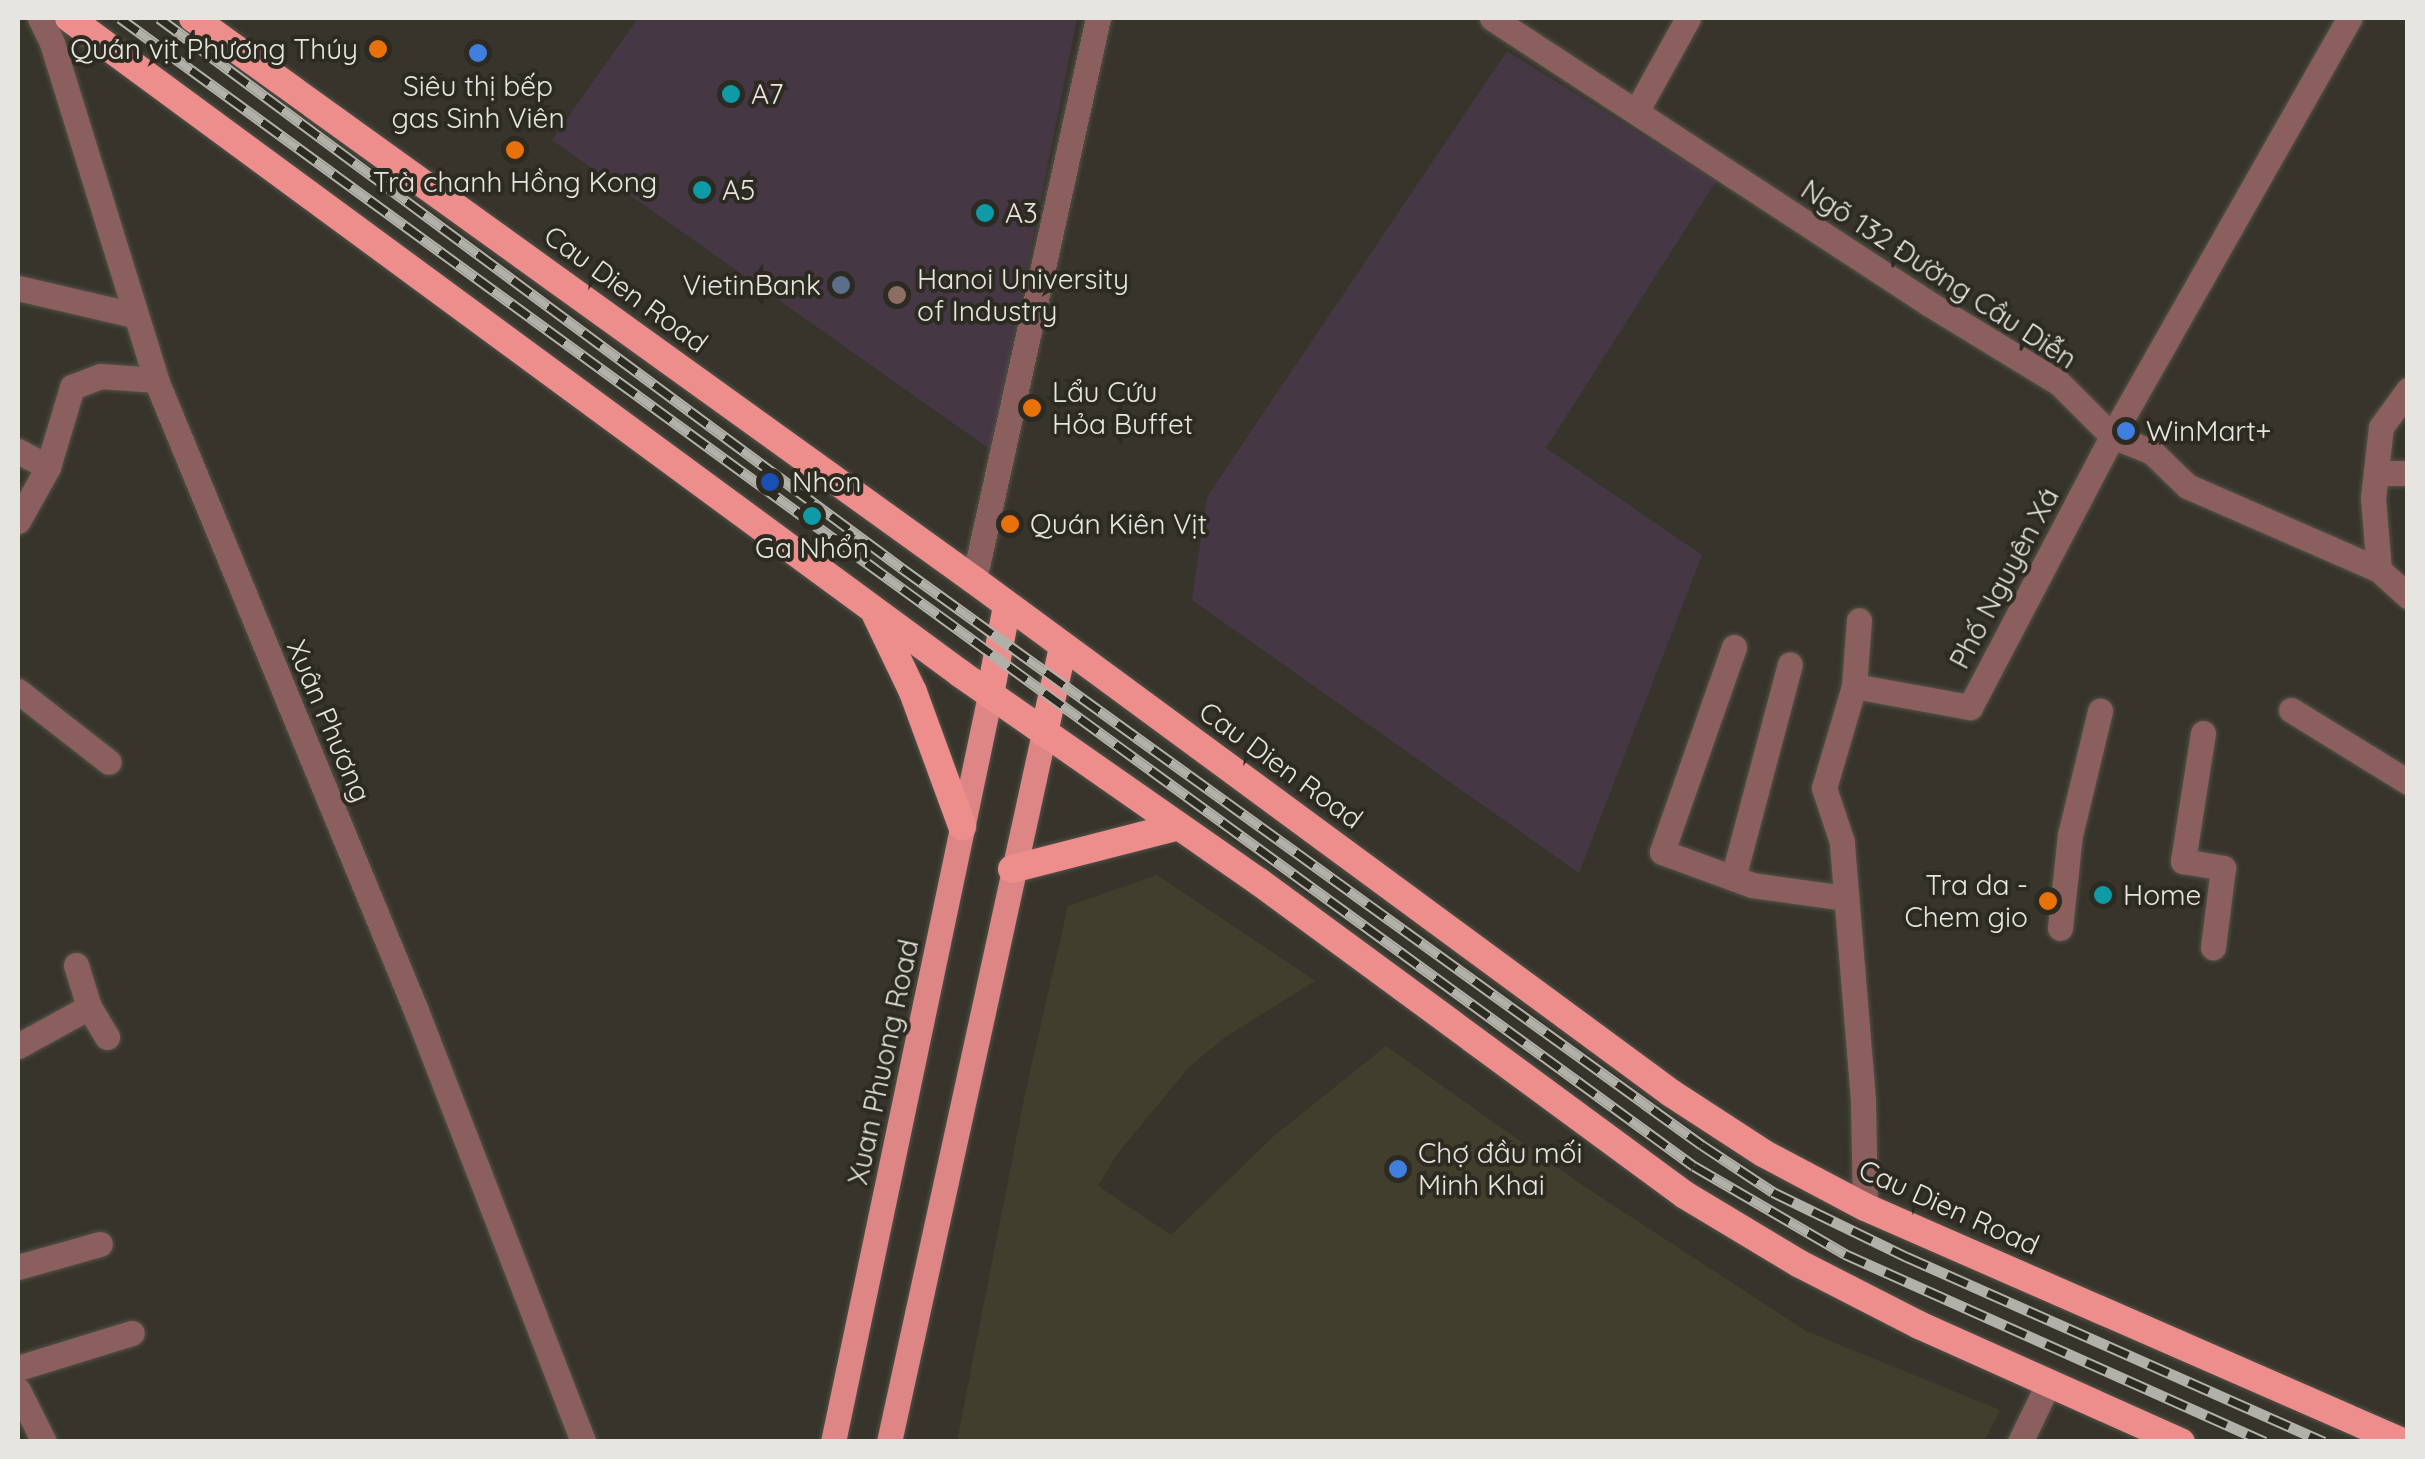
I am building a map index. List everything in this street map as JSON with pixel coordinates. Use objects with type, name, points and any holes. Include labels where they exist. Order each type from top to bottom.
[{"type":"highway","points":[[68,18],[990,695],[1179,826],[1685,1195],[1800,1264],[2048,1384],[2181,1442]]},
{"type":"highway","name":"Cau Dien Road","points":[[193,18],[974,580],[1672,1093],[1763,1153],[1865,1207],[2402,1442]]},
{"type":"highway","points":[[990,695],[1007,606]]},
{"type":"highway","points":[[873,609],[913,692],[962,826]]},
{"type":"highway","points":[[1044,733],[1063,647]]},
{"type":"highway","points":[[1012,869],[1179,826]]},
{"type":"main road","name":"Xuan Phuong Road","points":[[832,1442],[990,695]]},
{"type":"main road","points":[[889,1442],[1044,733]]},
{"type":"street","name":"Xuân Phương","points":[[40,18],[52,43],[156,380],[415,1008],[583,1442]]},
{"type":"street","points":[[974,580],[1098,18]]},
{"type":"street","name":"Ngõ 132 Đường Cầu Diễn","points":[[1492,18],[1928,303],[2059,383],[2112,436],[2152,452],[2187,486],[2379,570],[2408,596]]},
{"type":"street","points":[[1636,112],[1688,18]]},
{"type":"street","name":"Phố Nguyên Xá","points":[[1854,686],[1970,707],[2112,436],[2349,18]]},
{"type":"street","points":[[18,288],[134,315]]},
{"type":"street","points":[[18,521],[48,467],[72,386],[100,376],[156,380]]},
{"type":"street","points":[[2379,570],[2373,498],[2381,427],[2408,390]]},
{"type":"street","points":[[18,451],[48,467]]},
{"type":"street","points":[[2376,472],[2408,472]]},
{"type":"street","points":[[1860,620],[1854,686],[1824,788],[1842,842],[1863,1100],[1865,1207]]},
{"type":"street","points":[[1734,647],[1662,852],[1734,878],[1846,898]]},
{"type":"street","points":[[1734,878],[1790,664]]},
{"type":"street","points":[[18,691],[109,762]]},
{"type":"street","points":[[2291,710],[2408,782]]},
{"type":"street","points":[[2060,928],[2070,835],[2100,711]]},
{"type":"street","points":[[2204,733],[2182,860],[2223,868],[2213,948]]},
{"type":"street","points":[[76,965],[90,1007],[107,1036]]},
{"type":"street","points":[[18,1046],[90,1007]]},
{"type":"street","points":[[18,1267],[100,1244]]},
{"type":"street","points":[[18,1368],[132,1332]]},
{"type":"street","points":[[2020,1442],[2048,1384]]},
{"type":"street","points":[[18,1390],[44,1442]]},
{"type":"shaded area","name":"Hanoi University of Industry","points":[[638,18],[1077,18],[991,450],[552,140]]},
{"type":"shaded area","points":[[1507,51],[1716,181],[1546,448],[1702,555],[1579,873],[1192,600],[1207,497]]},
{"type":"shaded area","name":"Chợ đầu mối Minh Khai","points":[[1157,875],[1315,981],[1224,1038],[1189,1067],[1117,1154],[1098,1186],[1171,1235],[1274,1136],[1386,1046],[1582,1185],[1806,1331],[2000,1410],[1984,1441],[957,1441],[1025,1094],[1068,906]]},
{"type":"railway","points":[[120,18],[1694,1166],[1845,1254],[2265,1442]]},
{"type":"railway","points":[[159,18],[903,569],[1702,1145],[1773,1192],[1907,1257],[2324,1442]]},
{"type":"place","name":"Quán vịt Phương Thúy","points":[[378,49]]},
{"type":"place","name":"Siêu thị bếp gas Sinh Viên","points":[[478,53]]},
{"type":"place","name":"A7","points":[[731,94]]},
{"type":"place","name":"Trà chanh Hồng Kong","points":[[515,150]]},
{"type":"place","name":"A5","points":[[702,190]]},
{"type":"place","name":"A3","points":[[985,213]]},
{"type":"place","name":"VietinBank","points":[[841,285]]},
{"type":"place","name":"Hanoi University of Industry","points":[[897,295]]},
{"type":"place","name":"Lẩu Cứu Hỏa Buffet","points":[[1032,408]]},
{"type":"place","name":"WinMart+","points":[[2126,431]]},
{"type":"place","name":"Nhon","points":[[770,482]]},
{"type":"place","name":"Ga Nhổn","points":[[812,516]]},
{"type":"place","name":"Quán Kiên Vịt","points":[[1010,524]]},
{"type":"place","name":"Home","points":[[2103,895]]},
{"type":"place","name":"Tra da - Chem gio","points":[[2048,901]]},
{"type":"place","name":"Chợ đầu mối Minh Khai","points":[[1398,1169]]}]
